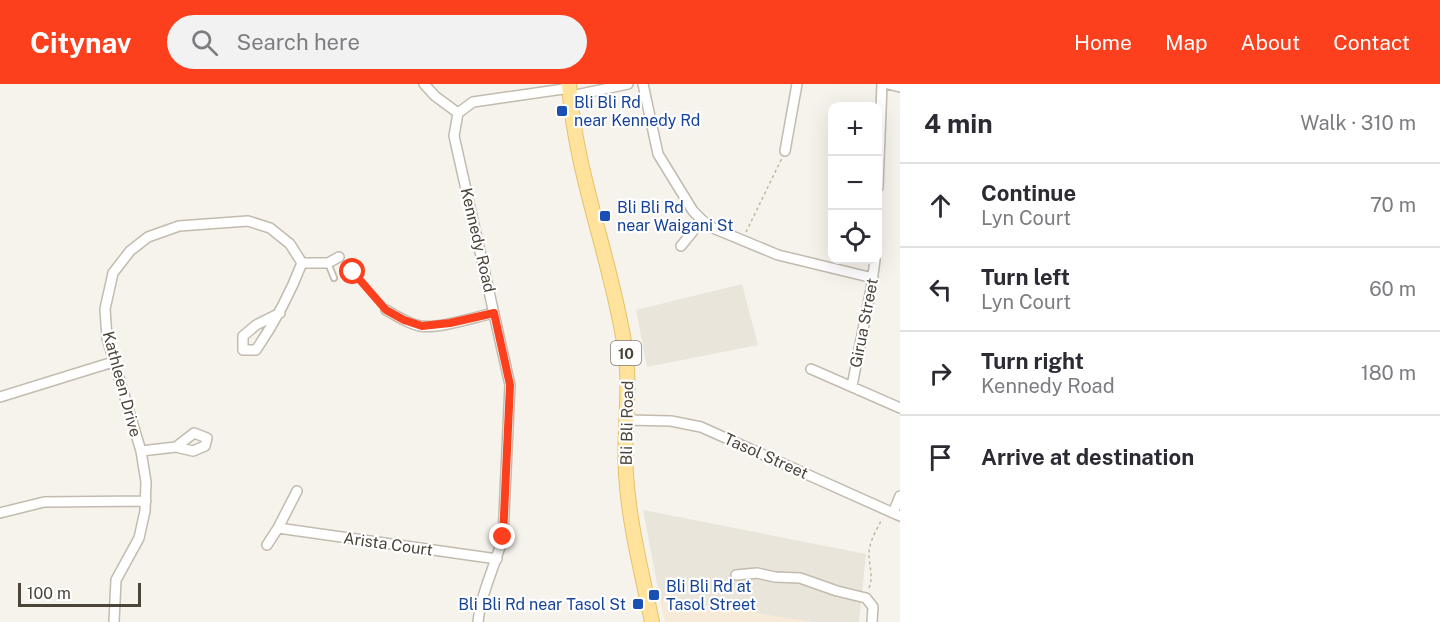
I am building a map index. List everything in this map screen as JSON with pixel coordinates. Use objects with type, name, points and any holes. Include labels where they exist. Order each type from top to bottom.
[{"type":"main road","name":"Bli Bli Road","points":[[570,89],[581,159],[624,343],[628,382],[626,472],[629,506],[652,622]]},
{"type":"street","points":[[424,84],[435,96],[458,113],[473,102],[628,84]]},
{"type":"street","points":[[643,84],[658,154],[693,211],[702,220],[786,258],[873,278]]},
{"type":"street","points":[[785,152],[797,84]]},
{"type":"street","points":[[879,156],[882,84]]},
{"type":"street","points":[[888,84],[900,87]]},
{"type":"street","name":"Kennedy Road","points":[[458,113],[454,136],[510,385],[503,537],[480,601],[478,622]]},
{"type":"street","points":[[681,246],[702,220]]},
{"type":"street","name":"Kathleen Drive","points":[[114,622],[116,580],[139,538],[145,511],[146,482],[141,451],[107,338],[105,309],[113,273],[130,251],[148,237],[179,226],[248,221],[270,228],[290,244],[302,263]]},
{"type":"street","points":[[280,313],[256,325],[243,336],[243,350],[256,350],[280,313],[302,263],[328,263],[339,257]]},
{"type":"street","name":"Girua Street","points":[[852,386],[875,264]]},
{"type":"street","points":[[386,310],[404,320],[422,326],[450,323],[494,313]]},
{"type":"street","points":[[0,395],[113,362]]},
{"type":"street","points":[[811,369],[900,408]]},
{"type":"street","name":"Tasol Street","points":[[627,420],[671,421],[701,428],[893,513]]},
{"type":"street","points":[[141,451],[176,447]]},
{"type":"street","points":[[267,545],[297,491]]},
{"type":"street","points":[[893,513],[900,496]]},
{"type":"street","points":[[0,513],[44,502],[146,501]]},
{"type":"street","name":"Arista Court","points":[[278,528],[497,559]]},
{"type":"street","points":[[736,575],[757,573],[775,577],[800,578],[866,598],[873,607],[872,622]]},
{"type":"lane","points":[[328,263],[334,278]]},
{"type":"path","points":[[742,240],[785,152]]},
{"type":"path","points":[[328,263],[353,272],[386,310]]},
{"type":"path","points":[[866,598],[873,578],[870,546],[893,513]]},
{"type":"shaded area","points":[[742,284],[758,345],[647,367],[636,310]]},
{"type":"shaded area","points":[[643,510],[866,554],[859,622],[812,622],[660,599]]},
{"type":"shaded area","points":[[660,599],[743,611],[812,622],[665,622]]},
{"type":"place","name":"Bli Bli Rd near Kennedy Rd","points":[[562,111]]},
{"type":"place","name":"Bli Bli Rd near Waigani St","points":[[605,216]]},
{"type":"place","name":"Bli Bli Rd at Tasol Street","points":[[654,595]]},
{"type":"place","name":"Bli Bli Rd near Tasol St","points":[[638,604]]},
{"type":"route","points":[[353,272],[386,310],[404,320],[422,326],[450,323],[494,313],[510,385],[503,537]]}]
